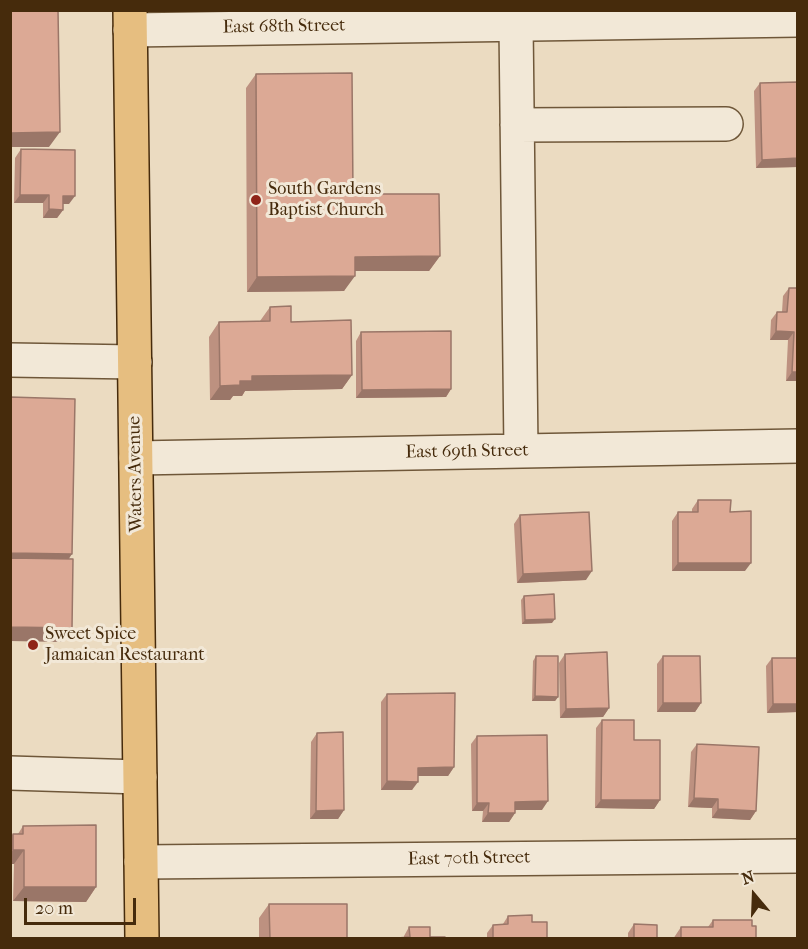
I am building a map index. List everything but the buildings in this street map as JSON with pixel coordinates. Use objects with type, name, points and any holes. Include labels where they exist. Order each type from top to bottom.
[{"type":"main road","name":"Waters Avenue","points":[[130,20],[142,939]]},
{"type":"street","name":"East 68th Street","points":[[130,20],[516,24],[798,20]]},
{"type":"street","points":[[516,24],[521,451]]},
{"type":"street","points":[[518,125],[726,124]]},
{"type":"street","points":[[10,360],[135,362]]},
{"type":"street","name":"East 69th Street","points":[[136,458],[798,446]]},
{"type":"street","points":[[10,773],[140,777]]},
{"type":"street","name":"East 70th Street","points":[[141,862],[798,856]]},
{"type":"place","name":"South Gardens Baptist Church","points":[[256,200]]},
{"type":"place","name":"Sweet Spice Jamaican Restaurant","points":[[33,645]]}]
